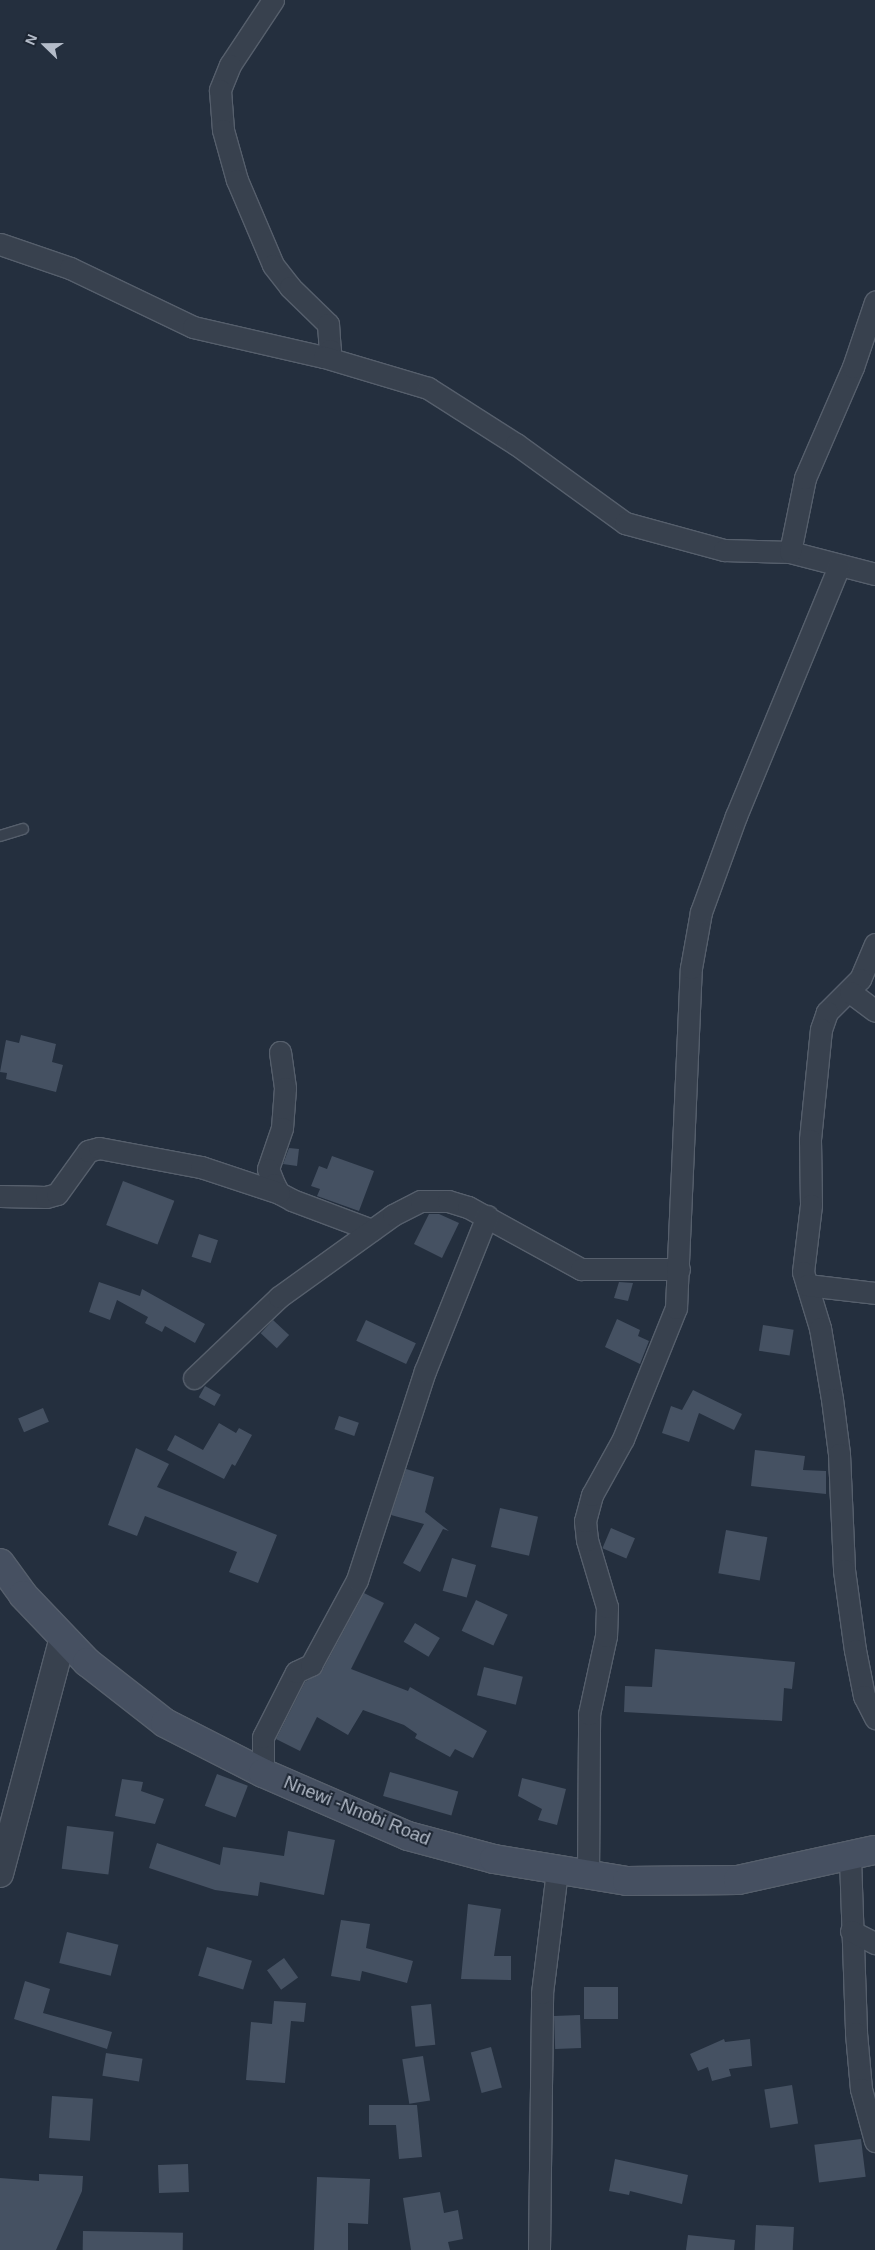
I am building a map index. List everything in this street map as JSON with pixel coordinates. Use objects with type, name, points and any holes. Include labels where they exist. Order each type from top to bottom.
[{"type":"main road","name":"Nnewi -Nnobi Road","points":[[0,1563],[23,1595],[87,1662],[165,1723],[263,1773],[408,1836],[494,1859],[627,1882],[738,1880],[850,1858],[875,1850]]},
{"type":"street","points":[[272,0],[230,65],[220,90],[223,130],[237,180],[273,264],[290,288],[328,324],[330,350],[324,357]]},
{"type":"street","points":[[0,244],[70,268],[193,328],[324,357],[428,388],[516,444],[625,523],[724,550],[790,552],[875,574]]},
{"type":"street","points":[[790,552],[805,478],[852,367],[875,302]]},
{"type":"street","points":[[588,1876],[590,1714],[606,1636],[607,1608],[587,1540],[585,1521],[592,1495],[623,1439],[676,1308],[680,1269],[691,968],[701,912],[736,816],[839,566]]},
{"type":"street","points":[[875,944],[860,979],[850,992],[827,1012],[821,1029],[810,1140],[811,1205],[803,1272],[820,1328],[832,1399],[838,1454],[844,1570],[855,1650],[864,1696],[875,1718]]},
{"type":"street","points":[[850,992],[875,1011]]},
{"type":"street","points":[[279,1192],[268,1169],[282,1128],[284,1088],[280,1052]]},
{"type":"street","points":[[0,1196],[46,1197],[57,1194],[88,1151],[99,1148],[201,1167],[279,1192],[372,1230]]},
{"type":"street","points":[[194,1378],[279,1297],[372,1230],[421,1201],[448,1201],[487,1216],[581,1269],[680,1269]]},
{"type":"street","points":[[263,1773],[263,1737],[296,1672],[311,1665],[357,1580],[430,1354],[487,1216]]},
{"type":"street","points":[[807,1285],[875,1293]]},
{"type":"street","points":[[0,1874],[63,1638]]},
{"type":"street","points":[[850,1858],[851,1931],[861,2089],[875,2141]]},
{"type":"street","points":[[539,2250],[542,1993],[557,1870]]},
{"type":"street","points":[[851,1931],[875,1943]]},
{"type":"lane","points":[[0,836],[22,829]]},
{"type":"building","points":[[21,1035],[56,1044],[52,1062],[63,1065],[56,1092],[6,1079],[7,1073],[0,1072],[6,1040],[19,1043]]},
{"type":"building","points":[[289,1148],[299,1149],[297,1166],[283,1164]]},
{"type":"building","points":[[332,1156],[374,1171],[359,1211],[317,1196],[320,1189],[311,1186],[319,1166],[327,1169]]},
{"type":"building","points":[[123,1181],[174,1201],[158,1245],[106,1225]]},
{"type":"building","points":[[429,1214],[439,1214],[459,1223],[442,1258],[414,1244]]},
{"type":"building","points":[[199,1234],[218,1240],[211,1263],[192,1257]]},
{"type":"building","points":[[99,1282],[140,1296],[142,1289],[205,1324],[195,1343],[165,1326],[162,1332],[145,1323],[148,1317],[117,1300],[110,1320],[89,1312]]},
{"type":"building","points":[[619,1282],[633,1283],[628,1301],[614,1298]]},
{"type":"building","points":[[617,1319],[640,1330],[638,1336],[649,1341],[640,1364],[605,1347]]},
{"type":"building","points":[[273,1320],[289,1335],[277,1348],[261,1333]]},
{"type":"building","points":[[366,1320],[416,1343],[406,1364],[356,1341]]},
{"type":"building","points":[[763,1325],[794,1330],[790,1356],[759,1351]]},
{"type":"building","points":[[205,1386],[221,1395],[214,1406],[199,1397]]},
{"type":"building","points":[[693,1390],[742,1414],[734,1430],[699,1413],[689,1442],[662,1433],[671,1406],[682,1410]]},
{"type":"building","points":[[43,1408],[49,1422],[24,1432],[18,1419]]},
{"type":"building","points":[[339,1416],[359,1423],[354,1436],[334,1429]]},
{"type":"building","points":[[219,1423],[236,1433],[239,1428],[252,1435],[235,1466],[232,1464],[224,1479],[167,1450],[175,1435],[203,1450]]},
{"type":"building","points":[[136,1448],[169,1464],[157,1487],[277,1535],[258,1583],[229,1572],[237,1552],[145,1516],[137,1536],[108,1525]]},
{"type":"building","points":[[755,1450],[805,1456],[803,1470],[826,1471],[826,1494],[751,1486]]},
{"type":"building","points":[[406,1469],[434,1477],[425,1512],[449,1531],[443,1529],[420,1572],[403,1563],[424,1524],[391,1515]]},
{"type":"building","points":[[500,1508],[538,1517],[529,1556],[491,1547]]},
{"type":"building","points":[[611,1528],[635,1538],[626,1558],[602,1548]]},
{"type":"building","points":[[726,1530],[767,1537],[760,1581],[718,1573]]},
{"type":"building","points":[[452,1558],[476,1565],[467,1598],[443,1591]]},
{"type":"building","points":[[364,1593],[384,1603],[351,1669],[408,1691],[410,1687],[487,1731],[473,1758],[455,1749],[450,1757],[415,1738],[417,1734],[404,1725],[363,1710],[348,1735],[317,1717],[300,1751],[276,1739],[305,1682],[322,1671]]},
{"type":"building","points":[[476,1600],[508,1615],[493,1646],[462,1631]]},
{"type":"building","points":[[415,1623],[440,1638],[429,1657],[404,1642]]},
{"type":"building","points":[[655,1649],[795,1662],[792,1689],[784,1688],[782,1721],[624,1712],[625,1686],[652,1687]]},
{"type":"building","points":[[484,1667],[523,1677],[516,1705],[477,1695]]},
{"type":"building","points":[[390,1772],[458,1792],[451,1816],[383,1796]]},
{"type":"building","points":[[217,1774],[248,1786],[236,1818],[205,1806]]},
{"type":"building","points":[[522,1778],[566,1789],[557,1825],[538,1820],[542,1809],[518,1796]]},
{"type":"building","points":[[122,1779],[143,1782],[141,1791],[164,1799],[155,1824],[115,1816]]},
{"type":"building","points":[[67,1826],[114,1832],[108,1874],[62,1869]]},
{"type":"building","points":[[288,1831],[335,1840],[324,1895],[260,1882],[258,1896],[215,1890],[149,1868],[157,1843],[220,1865],[223,1847],[284,1856]]},
{"type":"building","points":[[468,1904],[501,1909],[494,1956],[511,1956],[511,1980],[461,1979]]},
{"type":"building","points":[[341,1920],[370,1924],[366,1948],[413,1961],[407,1983],[362,1971],[360,1981],[331,1976]]},
{"type":"building","points":[[67,1932],[118,1945],[111,1976],[59,1963]]},
{"type":"building","points":[[207,1947],[252,1961],[243,1989],[198,1976]]},
{"type":"building","points":[[284,1958],[298,1977],[281,1990],[267,1970]]},
{"type":"building","points":[[25,1981],[50,1989],[43,2013],[112,2032],[107,2049],[14,2019]]},
{"type":"building","points":[[584,1987],[618,1987],[618,2019],[584,2019]]},
{"type":"building","points":[[274,2001],[306,2003],[304,2022],[291,2021],[285,2083],[246,2080],[251,2022],[272,2024]]},
{"type":"building","points":[[431,2004],[435,2045],[415,2047],[411,2006]]},
{"type":"building","points":[[580,2015],[581,2048],[555,2049],[554,2016]]},
{"type":"building","points":[[724,2039],[725,2042],[750,2039],[752,2066],[729,2069],[731,2076],[712,2081],[708,2067],[698,2071],[690,2054]]},
{"type":"building","points":[[491,2047],[502,2088],[482,2093],[471,2052]]},
{"type":"building","points":[[106,2053],[143,2059],[139,2082],[102,2076]]},
{"type":"building","points":[[423,2056],[430,2100],[409,2104],[402,2059]]},
{"type":"building","points":[[792,2085],[798,2124],[770,2128],[764,2089]]},
{"type":"building","points":[[52,2096],[93,2099],[90,2141],[49,2138]]},
{"type":"building","points":[[369,2105],[417,2105],[422,2157],[399,2159],[396,2125],[369,2125]]},
{"type":"building","points":[[861,2139],[866,2177],[819,2182],[814,2145]]},
{"type":"building","points":[[615,2159],[688,2175],[682,2204],[630,2191],[629,2195],[609,2191]]},
{"type":"building","points":[[188,2164],[189,2192],[159,2193],[158,2165]]},
{"type":"building","points":[[39,2174],[83,2176],[82,2191],[56,2250],[0,2250],[0,2178],[39,2181]]},
{"type":"building","points":[[317,2177],[370,2179],[368,2224],[348,2223],[348,2250],[314,2250]]},
{"type":"building","points":[[440,2192],[444,2213],[458,2210],[463,2239],[448,2242],[450,2250],[411,2250],[403,2198]]},
{"type":"building","points":[[756,2225],[794,2227],[793,2250],[755,2250]]},
{"type":"building","points":[[83,2231],[183,2233],[183,2250],[83,2250]]},
{"type":"building","points":[[688,2235],[735,2240],[734,2250],[686,2250]]}]
